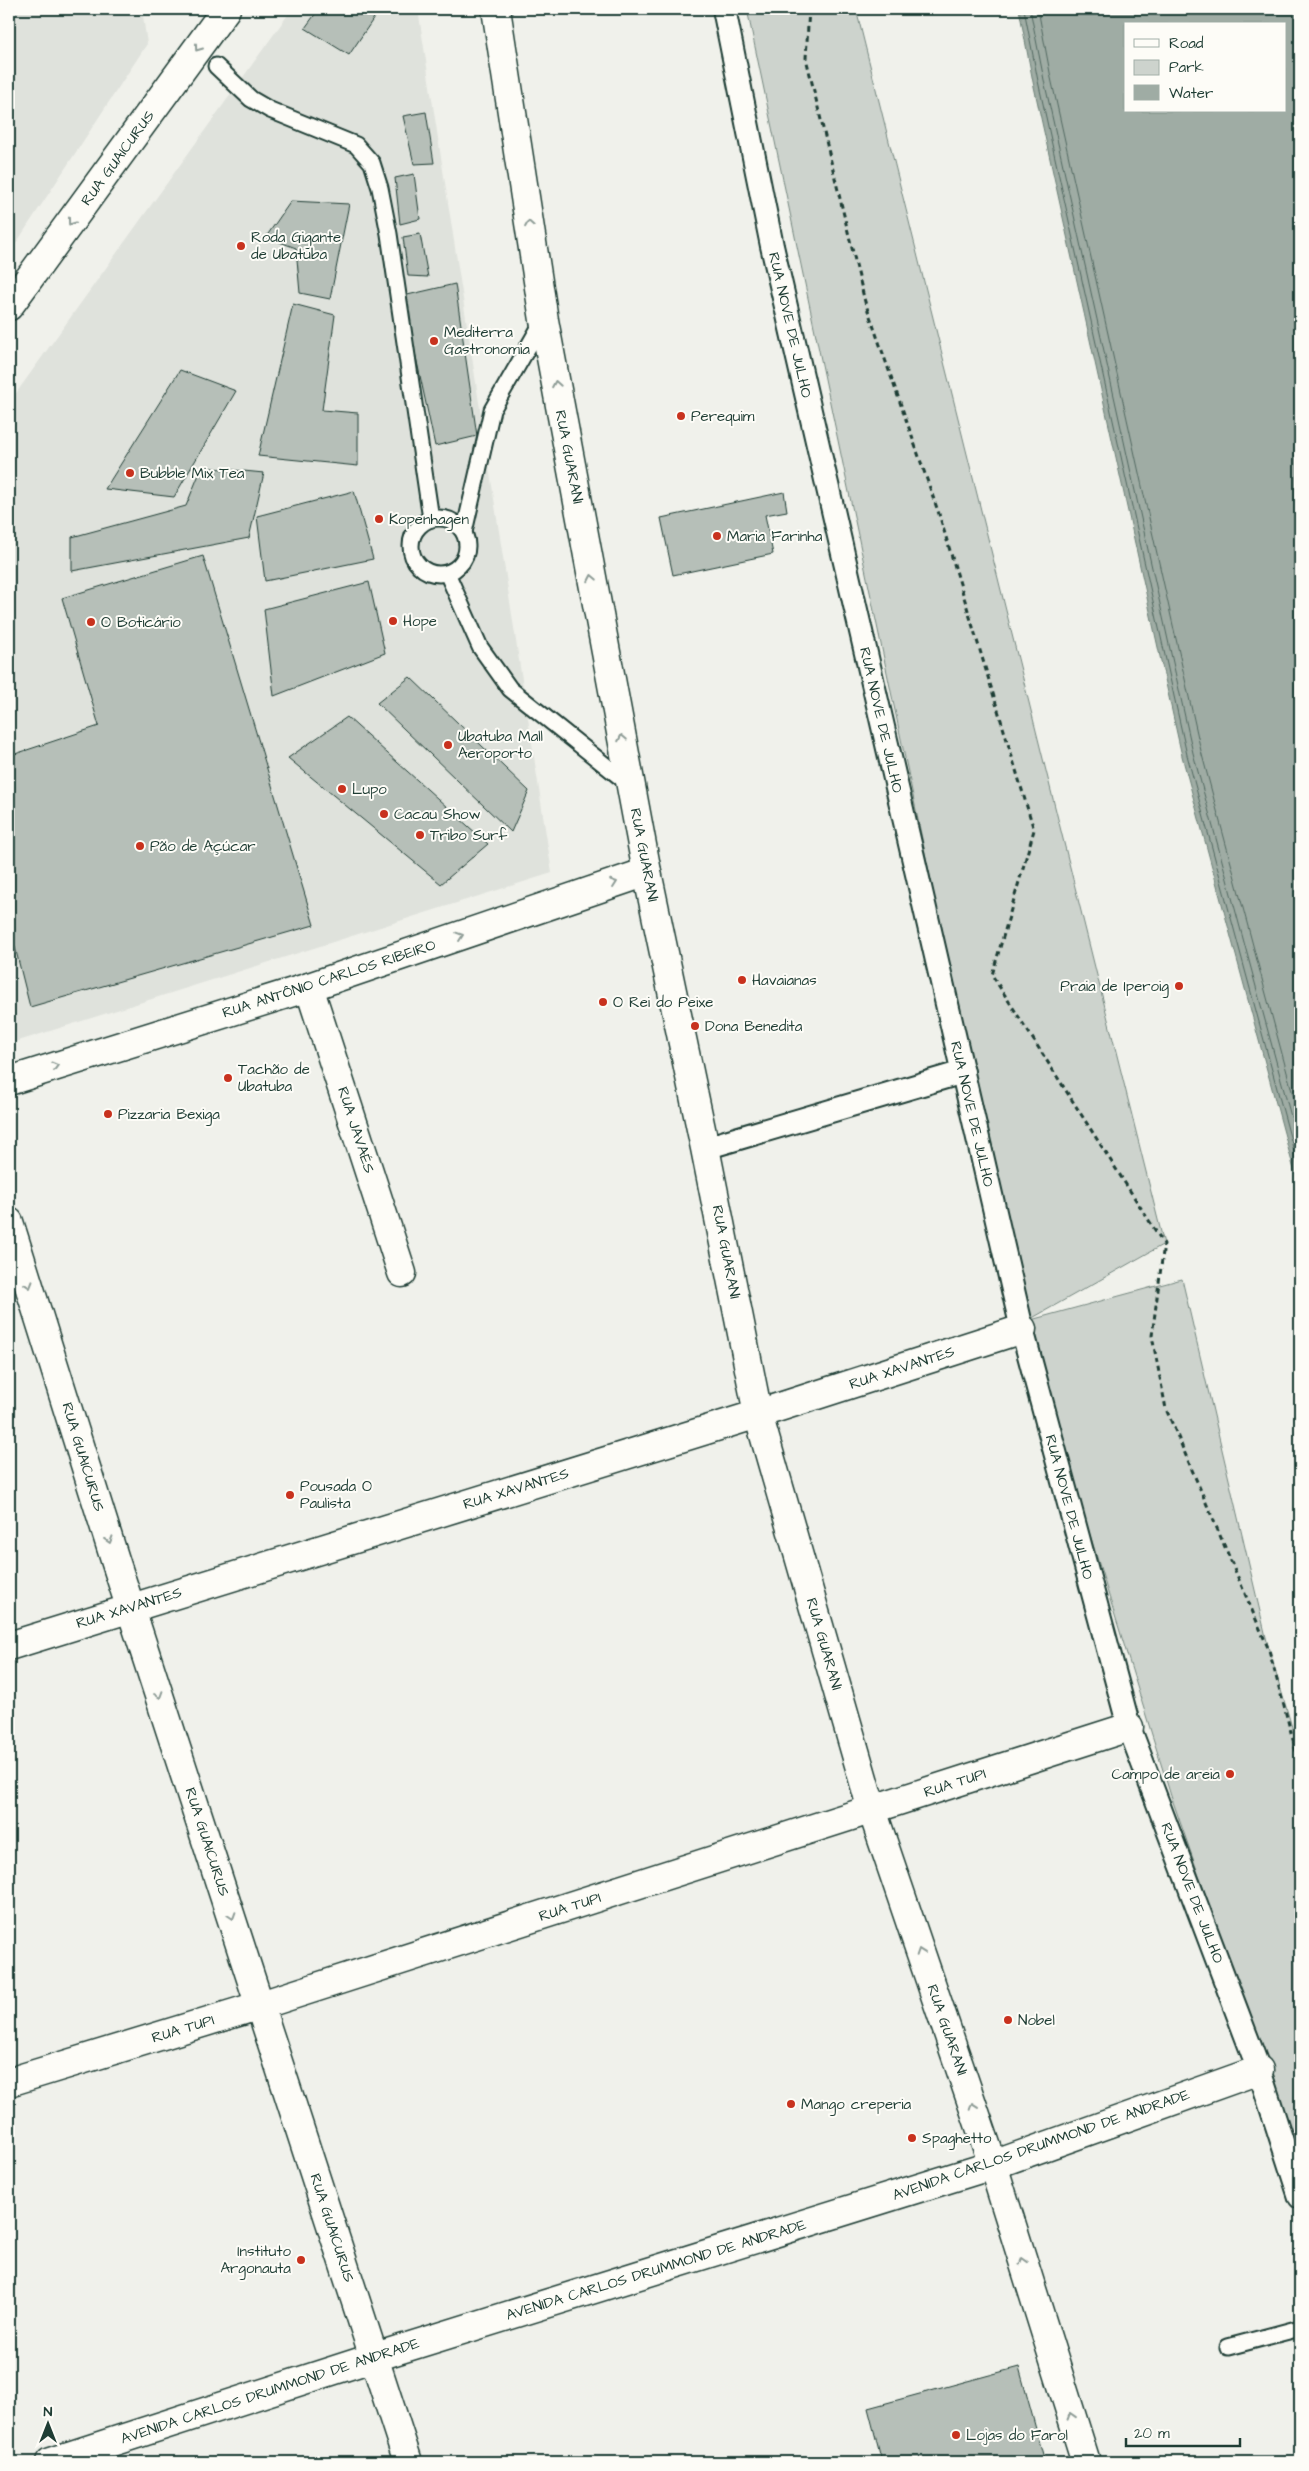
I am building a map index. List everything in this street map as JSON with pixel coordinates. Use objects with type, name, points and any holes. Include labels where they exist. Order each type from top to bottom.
[{"type":"street","name":"RUA GUAICURUS","points":[[9,306],[226,9]]},
{"type":"street","name":"RUA NOVE DE JULHO","points":[[724,9],[772,246],[1022,1329],[1129,1727],[1260,2070],[1300,2197]]},
{"type":"street","name":"RUA GUARANI","points":[[493,15],[544,320],[647,872],[706,1148],[758,1414],[872,1810],[993,2165],[1086,2462]]},
{"type":"street","name":"RUA ANTÔNIO CARLOS RIBEIRO","points":[[9,1081],[309,987],[647,872]]},
{"type":"street","name":"RUA JAVAÉS","points":[[309,987],[402,1273]]},
{"type":"street","points":[[706,1148],[963,1072]]},
{"type":"street","name":"RUA GUAICURUS","points":[[9,1222],[130,1607],[261,2005],[372,2358],[408,2462]]},
{"type":"street","name":"RUA XAVANTES","points":[[9,1646],[758,1414],[1022,1329]]},
{"type":"street","name":"RUA TUPI","points":[[9,2082],[261,2005],[1129,1727]]},
{"type":"street","name":"AVENIDA CARLOS DRUMMOND DE ANDRADE","points":[[50,2462],[372,2358],[993,2165],[1260,2070]]},
{"type":"lane","points":[[216,66],[251,99],[278,113],[356,145],[372,163],[380,188],[389,234],[431,519]]},
{"type":"lane","points":[[464,532],[492,410],[544,320]]},
{"type":"lane","points":[[444,518],[455,523],[464,532],[468,544],[466,557],[458,567],[447,573],[435,574],[423,569],[414,560],[410,548],[413,535],[420,525],[431,519],[444,518]]},
{"type":"lane","points":[[447,573],[480,646],[510,689],[631,786]]},
{"type":"lane","points":[[1228,2347],[1300,2328]]},
{"type":"path","points":[[808,9],[806,58],[865,302],[939,514],[1034,830],[992,975],[1164,1244],[1152,1336],[1166,1409],[1269,1650],[1300,1766]]},
{"type":"shaded area","points":[[9,9],[142,9],[147,44],[9,254]]},
{"type":"shaded area","points":[[292,9],[418,9],[552,873],[12,1043],[9,1030],[9,403]]},
{"type":"green space","points":[[747,9],[856,9],[1164,1244],[1027,1321],[1182,1279],[1269,1650],[1300,1754],[1300,2181],[1265,2064],[1171,1796],[1024,1322]]},
{"type":"water","points":[[1019,9],[1300,9],[1300,1192],[1182,756],[1033,82]]},
{"type":"building","points":[[319,9],[380,9],[349,55],[305,28]]},
{"type":"building","points":[[426,112],[434,163],[414,164],[403,116]]},
{"type":"building","points":[[414,174],[420,219],[400,224],[395,178]]},
{"type":"building","points":[[291,201],[349,204],[330,299],[300,293],[296,248],[266,237]]},
{"type":"building","points":[[420,234],[428,277],[408,276],[403,237]]},
{"type":"building","points":[[455,284],[477,436],[435,446],[403,296]]},
{"type":"building","points":[[293,304],[335,315],[322,410],[358,413],[358,466],[258,456]]},
{"type":"building","points":[[180,370],[236,391],[174,497],[105,489]]},
{"type":"building","points":[[202,467],[264,473],[249,538],[72,571],[72,537],[186,506]]},
{"type":"building","points":[[354,491],[373,559],[265,581],[257,516]]},
{"type":"building","name":"Maria Farinha","points":[[784,492],[787,511],[765,515],[773,554],[673,575],[661,518]]},
{"type":"building","points":[[203,556],[314,925],[30,1007],[9,923],[9,756],[99,726],[62,598]]},
{"type":"building","points":[[369,582],[385,653],[274,696],[264,609]]},
{"type":"building","points":[[410,677],[529,791],[511,832],[377,703]]},
{"type":"building","points":[[347,717],[488,844],[441,884],[288,758]]},
{"type":"building","name":"Lojas do Farol","points":[[1019,2367],[1045,2462],[882,2462],[868,2408]]},
{"type":"place","name":"Roda Gigante de Ubatuba","points":[[241,246]]},
{"type":"place","name":"Mediterra Gastronomia","points":[[434,341]]},
{"type":"place","name":"Perequim","points":[[681,416]]},
{"type":"place","name":"Bubble Mix Tea","points":[[130,473]]},
{"type":"place","name":"Kopenhagen","points":[[379,519]]},
{"type":"place","name":"Maria Farinha","points":[[717,536]]},
{"type":"place","name":"Hope","points":[[393,621]]},
{"type":"place","name":"O Boticário","points":[[91,622]]},
{"type":"place","name":"Ubatuba Mall Aeroporto","points":[[448,745]]},
{"type":"place","name":"Lupo","points":[[342,789]]},
{"type":"place","name":"Cacau Show","points":[[384,814]]},
{"type":"place","name":"Tribo Surf","points":[[420,835]]},
{"type":"place","name":"Pão de Açúcar","points":[[140,846]]},
{"type":"place","name":"Havaianas","points":[[742,980]]},
{"type":"place","name":"Praia de Iperoig","points":[[1179,986]]},
{"type":"place","name":"O Rei do Peixe","points":[[603,1002]]},
{"type":"place","name":"Dona Benedita","points":[[695,1026]]},
{"type":"place","name":"Tachão de Ubatuba","points":[[228,1078]]},
{"type":"place","name":"Pizzaria Bexiga","points":[[108,1114]]},
{"type":"place","name":"Pousada O Paulista","points":[[290,1495]]},
{"type":"place","name":"Campo de areia","points":[[1230,1774]]},
{"type":"place","name":"Nobel","points":[[1008,2020]]},
{"type":"place","name":"Mango creperia","points":[[791,2104]]},
{"type":"place","name":"Spaghetto","points":[[912,2138]]},
{"type":"place","name":"Instituto Argonauta","points":[[301,2260]]},
{"type":"place","name":"Lojas do Farol","points":[[956,2435]]}]
